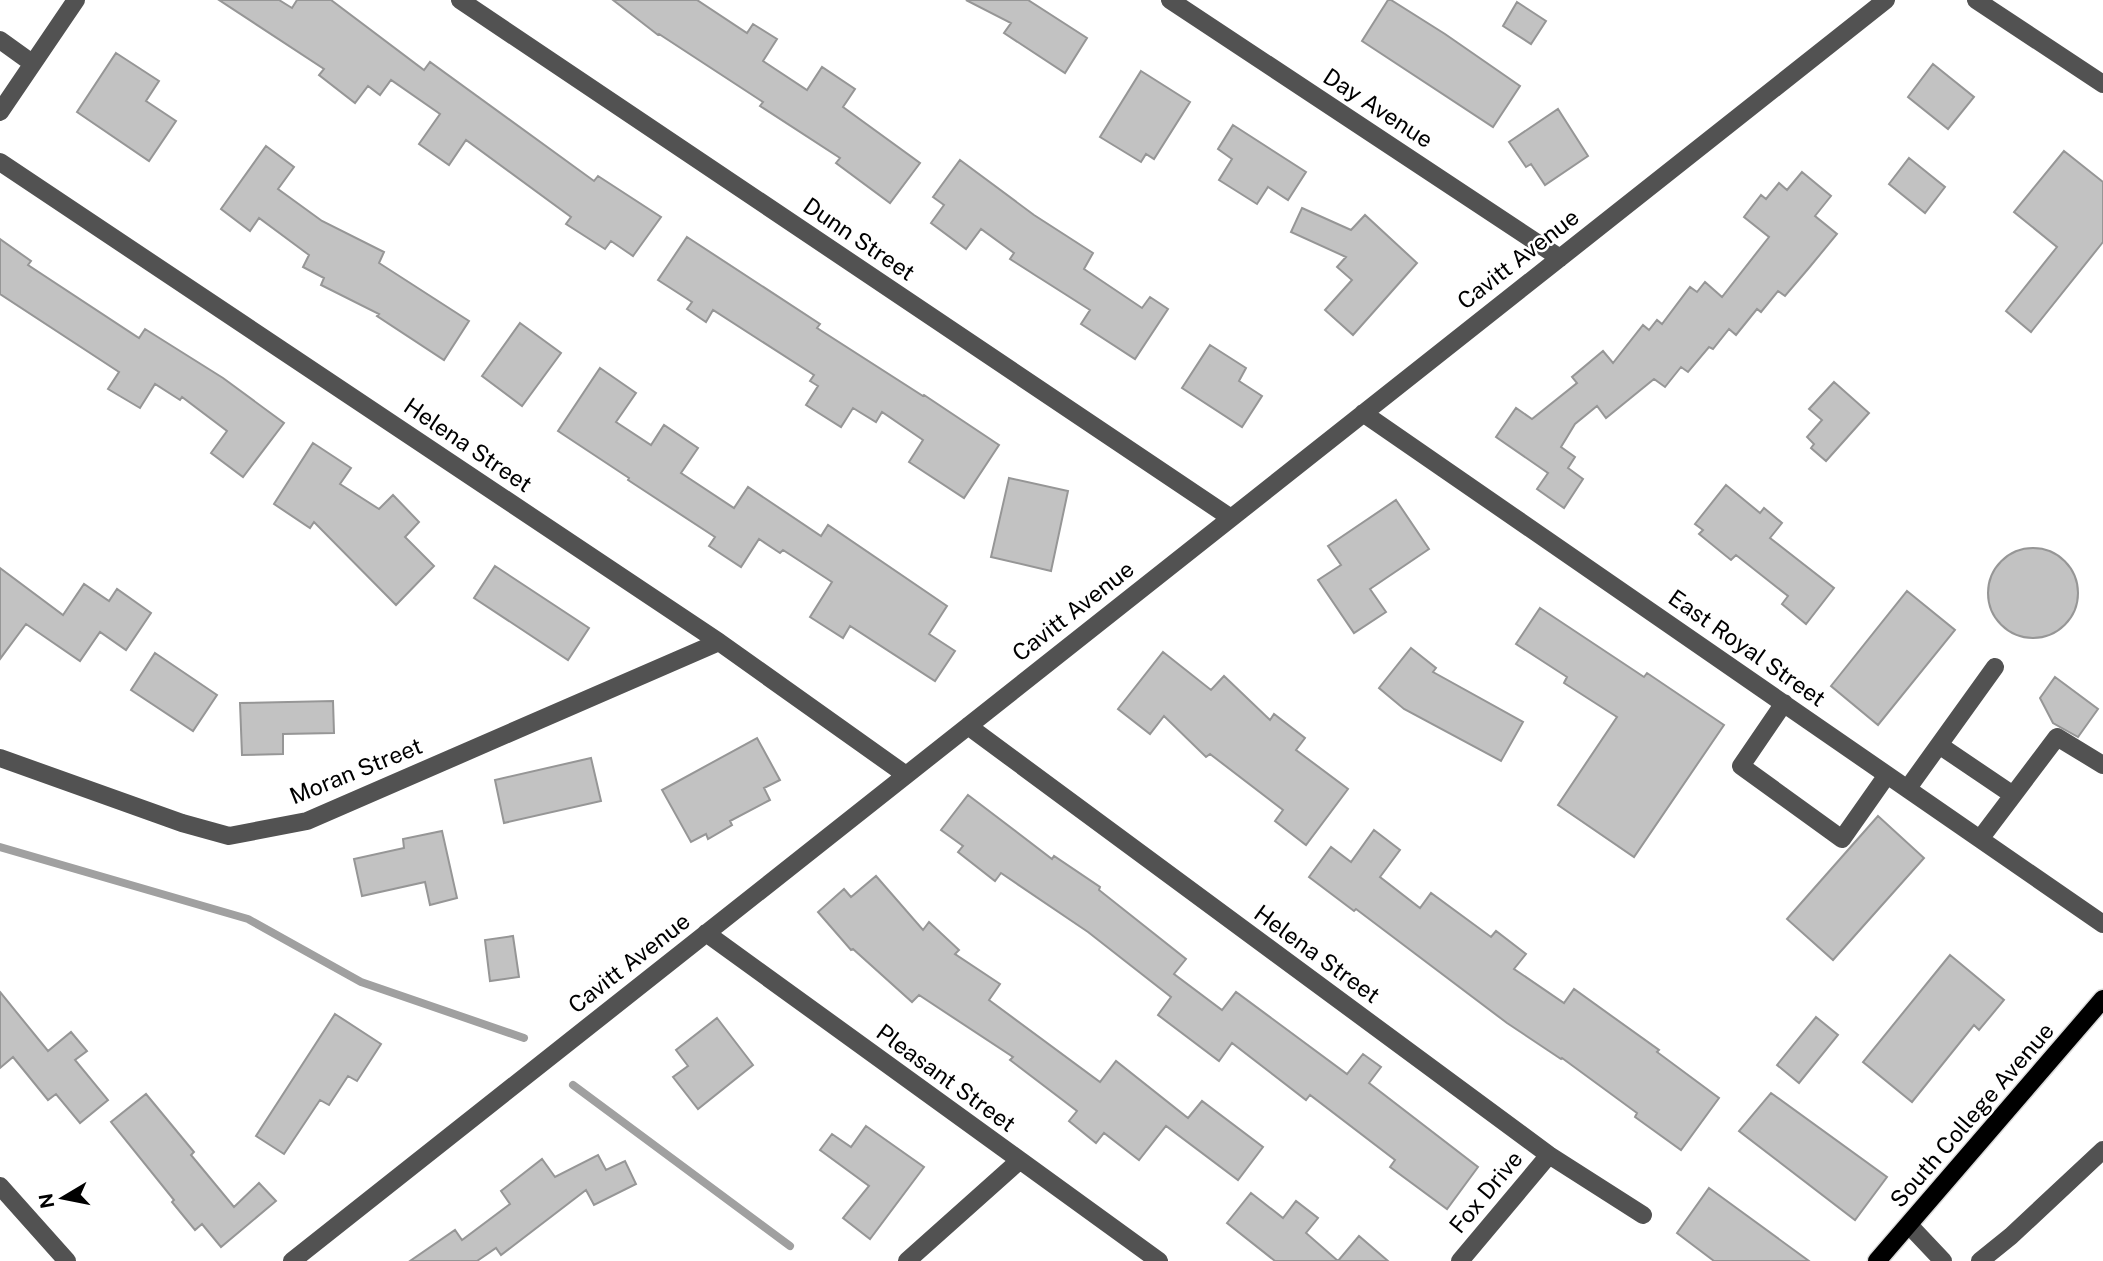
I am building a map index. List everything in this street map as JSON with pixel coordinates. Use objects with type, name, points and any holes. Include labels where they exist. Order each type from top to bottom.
[{"type":"main road","name":"South College Avenue","points":[[1877,1261],[2103,999]]},
{"type":"street","points":[[0,112],[76,0]]},
{"type":"street","name":"Dunn Street","points":[[460,0],[1231,518]]},
{"type":"street","name":"Day Avenue","points":[[1170,0],[1560,258]]},
{"type":"street","name":"Cavitt Avenue","points":[[292,1261],[1886,0]]},
{"type":"street","points":[[1976,0],[2103,84]]},
{"type":"street","points":[[0,40],[32,63]]},
{"type":"street","name":"Helena Street","points":[[0,162],[719,642],[906,775]]},
{"type":"street","name":"East Royal Street","points":[[1363,413],[2103,924]]},
{"type":"street","name":"Moran Street","points":[[0,758],[182,823],[229,836],[307,821],[719,642]]},
{"type":"street","points":[[1908,789],[1995,667]]},
{"type":"street","points":[[1784,703],[1741,766],[1842,839],[1887,775]]},
{"type":"street","name":"Helena Street","points":[[968,726],[1549,1155],[1643,1214]]},
{"type":"street","points":[[1980,839],[2057,737],[2103,765]]},
{"type":"street","points":[[1939,745],[2013,795]]},
{"type":"street","name":"Pleasant Street","points":[[706,933],[1155,1260]]},
{"type":"street","points":[[1980,1261],[2011,1236],[2103,1150]]},
{"type":"street","name":"Fox Drive","points":[[1460,1261],[1549,1155]]},
{"type":"street","points":[[907,1261],[1019,1161]]},
{"type":"street","points":[[0,1186],[67,1261]]},
{"type":"street","points":[[1909,1225],[1943,1261]]},
{"type":"building","points":[[219,0],[279,0],[292,8],[297,0],[331,0],[424,70],[430,62],[594,181],[598,176],[661,217],[633,256],[611,241],[605,249],[566,224],[571,217],[466,140],[449,165],[419,144],[440,114],[391,80],[380,95],[368,86],[355,103],[319,75],[324,69]]},
{"type":"building","points":[[613,0],[697,0],[747,33],[753,24],[777,39],[763,61],[807,90],[822,67],[855,89],[843,107],[920,163],[890,203],[836,163],[840,158],[760,106],[763,102],[658,35]]},
{"type":"building","points":[[966,0],[1028,0],[1087,38],[1065,73],[1004,33],[1011,23]]},
{"type":"building","points":[[1388,0],[1445,34],[1520,86],[1493,127],[1362,41]]},
{"type":"building","points":[[1517,2],[1546,21],[1531,44],[1503,26]]},
{"type":"building","points":[[116,53],[159,81],[146,101],[176,121],[149,161],[77,112]]},
{"type":"building","points":[[1933,64],[1974,97],[1948,129],[1908,97]]},
{"type":"building","points":[[1141,71],[1190,102],[1154,159],[1146,154],[1141,162],[1100,137]]},
{"type":"building","points":[[1558,109],[1588,156],[1545,185],[1531,164],[1526,167],[1509,142]]},
{"type":"building","points":[[1233,125],[1306,172],[1288,200],[1268,187],[1257,204],[1219,180],[1232,159],[1218,149]]},
{"type":"building","points":[[266,146],[294,167],[278,189],[322,221],[384,252],[379,263],[469,321],[444,360],[377,316],[379,314],[321,285],[324,278],[303,267],[309,255],[259,218],[250,231],[221,209]]},
{"type":"building","points":[[2064,151],[2103,182],[2103,242],[2031,332],[2006,311],[2057,247],[2014,212]]},
{"type":"building","points":[[1909,158],[1945,187],[1925,213],[1889,184]]},
{"type":"building","points":[[960,160],[1034,215],[1093,253],[1084,269],[1142,308],[1150,297],[1168,309],[1135,359],[1081,324],[1090,310],[1010,259],[1014,253],[981,229],[966,249],[931,223],[944,205],[933,197]]},
{"type":"building","points":[[1802,172],[1831,196],[1815,216],[1837,234],[1808,269],[1785,296],[1778,291],[1761,312],[1757,309],[1736,335],[1729,329],[1713,349],[1709,347],[1688,372],[1681,367],[1665,387],[1654,379],[1606,418],[1597,406],[1575,424],[1561,447],[1575,457],[1568,468],[1583,479],[1564,508],[1537,489],[1548,473],[1496,437],[1516,408],[1532,419],[1577,383],[1572,377],[1603,351],[1613,363],[1643,325],[1649,330],[1657,320],[1662,324],[1690,287],[1697,292],[1705,282],[1722,297],[1769,237],[1744,217],[1761,195],[1766,199],[1779,183],[1787,190]]},
{"type":"building","points":[[1302,208],[1351,230],[1365,215],[1417,263],[1353,335],[1325,310],[1352,280],[1337,267],[1346,257],[1291,232]]},
{"type":"building","points":[[687,237],[820,324],[817,328],[999,445],[964,498],[909,462],[923,440],[882,412],[876,422],[853,408],[841,427],[806,405],[818,386],[810,381],[814,375],[713,310],[706,322],[687,309],[692,302],[658,280]]},
{"type":"building","points":[[0,239],[31,261],[28,265],[139,338],[145,329],[223,378],[284,423],[243,477],[211,453],[227,431],[182,397],[180,400],[155,384],[140,408],[108,389],[119,372],[0,294]]},
{"type":"building","points":[[520,323],[561,353],[522,406],[482,376]]},
{"type":"building","points":[[1210,345],[1246,368],[1239,381],[1262,396],[1242,427],[1182,388]]},
{"type":"building","points":[[600,368],[636,393],[616,422],[651,445],[664,425],[698,448],[681,473],[734,508],[748,487],[821,536],[828,525],[947,606],[929,634],[955,651],[935,681],[850,626],[843,638],[810,617],[832,582],[783,550],[780,553],[759,539],[741,567],[709,546],[715,537],[558,431]]},
{"type":"building","points":[[1834,382],[1869,413],[1826,461],[1811,448],[1814,444],[1807,437],[1822,420],[1809,409]]},
{"type":"building","points":[[313,443],[351,468],[340,484],[379,509],[393,495],[419,522],[405,537],[434,566],[396,605],[314,522],[310,528],[274,504]]},
{"type":"building","points":[[1009,478],[1068,491],[1051,571],[991,557]]},
{"type":"building","points":[[1726,485],[1760,513],[1764,508],[1782,523],[1770,538],[1834,588],[1806,624],[1782,604],[1788,596],[1736,555],[1731,560],[1699,534],[1703,530],[1695,524]]},
{"type":"building","points":[[1396,500],[1429,549],[1370,589],[1386,612],[1354,633],[1318,580],[1341,565],[1328,546]]},
{"type":"building","points":[[2033,548],[2050,552],[2065,561],[2074,576],[2078,593],[2074,610],[2065,625],[2050,634],[2033,638],[2016,634],[2001,625],[1992,610],[1988,593],[1992,576],[2001,561],[2016,552]]},
{"type":"building","points":[[495,566],[589,628],[568,660],[474,598]]},
{"type":"building","points":[[0,568],[63,615],[84,584],[109,601],[117,589],[151,613],[126,650],[100,632],[80,661],[26,624],[0,659]]},
{"type":"building","points":[[1907,591],[1955,630],[1878,725],[1831,686]]},
{"type":"building","points":[[1540,608],[1644,677],[1647,673],[1724,725],[1634,857],[1558,805],[1617,717],[1564,683],[1567,677],[1516,644]]},
{"type":"building","points":[[1411,648],[1436,668],[1433,672],[1523,722],[1501,761],[1404,709],[1379,688]]},
{"type":"building","points":[[1163,652],[1211,690],[1224,676],[1270,720],[1274,714],[1305,738],[1296,750],[1348,789],[1306,845],[1275,821],[1283,810],[1210,754],[1206,757],[1164,716],[1150,734],[1118,709]]},
{"type":"building","points":[[155,653],[217,695],[193,731],[131,690]]},
{"type":"building","points":[[2055,677],[2098,709],[2078,737],[2053,723],[2040,698]]},
{"type":"building","points":[[333,701],[334,733],[283,734],[283,754],[242,755],[240,703]]},
{"type":"building","points":[[757,738],[780,780],[764,788],[770,800],[730,821],[732,825],[708,839],[706,834],[691,842],[662,790]]},
{"type":"building","points":[[591,758],[601,801],[504,823],[495,780]]},
{"type":"building","points":[[968,795],[1052,859],[1054,856],[1100,887],[1099,890],[1186,959],[1174,974],[1222,1010],[1236,992],[1347,1074],[1363,1054],[1381,1067],[1369,1083],[1478,1167],[1447,1209],[1390,1167],[1395,1160],[1310,1095],[1306,1100],[1232,1043],[1219,1061],[1158,1015],[1171,997],[1088,932],[1001,873],[995,881],[958,852],[963,846],[941,830]]},
{"type":"building","points":[[1878,816],[1924,858],[1833,960],[1787,919]]},
{"type":"building","points":[[1374,830],[1400,850],[1380,877],[1420,908],[1431,893],[1491,937],[1496,931],[1526,954],[1514,969],[1564,1003],[1574,989],[1659,1050],[1657,1052],[1719,1098],[1681,1150],[1635,1117],[1637,1113],[1562,1058],[1507,1023],[1356,909],[1354,911],[1309,877],[1331,847],[1351,862]]},
{"type":"building","points":[[442,831],[457,898],[430,905],[425,882],[362,896],[354,859],[404,848],[403,839]]},
{"type":"building","points":[[876,876],[923,930],[929,922],[959,950],[955,954],[1000,984],[989,1000],[1100,1082],[1116,1061],[1188,1118],[1202,1101],[1263,1147],[1238,1180],[1166,1126],[1139,1160],[1104,1133],[1096,1143],[1069,1121],[1077,1111],[1010,1060],[1013,1057],[919,995],[912,1002],[851,950],[818,912],[844,889],[851,897]]},
{"type":"building","points":[[513,936],[519,977],[490,981],[485,940]]},
{"type":"building","points":[[1950,955],[2004,1000],[1979,1030],[1974,1025],[1912,1102],[1863,1062]]},
{"type":"building","points":[[0,992],[48,1051],[71,1032],[87,1051],[75,1060],[108,1100],[80,1123],[56,1094],[48,1100],[13,1057],[0,1068]]},
{"type":"building","points":[[335,1014],[381,1044],[357,1081],[348,1076],[329,1105],[320,1100],[284,1154],[256,1136]]},
{"type":"building","points":[[1816,1017],[1838,1035],[1799,1083],[1777,1065]]},
{"type":"building","points":[[717,1018],[753,1065],[698,1109],[673,1077],[688,1066],[676,1050]]},
{"type":"building","points":[[1771,1093],[1887,1177],[1855,1220],[1739,1131]]},
{"type":"building","points":[[146,1094],[194,1152],[191,1155],[234,1207],[259,1183],[276,1201],[221,1247],[202,1224],[195,1230],[111,1122]]},
{"type":"building","points":[[866,1126],[924,1167],[870,1239],[843,1218],[869,1186],[820,1150],[832,1134],[851,1147]]},
{"type":"building","points":[[598,1155],[606,1170],[625,1161],[636,1184],[594,1205],[586,1190],[501,1255],[496,1248],[477,1261],[410,1261],[455,1230],[462,1240],[510,1204],[501,1191],[542,1159],[555,1177]]},
{"type":"building","points":[[1709,1188],[1809,1261],[1714,1261],[1677,1233]]},
{"type":"building","points":[[1251,1193],[1283,1218],[1296,1201],[1318,1218],[1306,1233],[1338,1261],[1275,1261],[1227,1223]]},
{"type":"building","points":[[1359,1236],[1388,1261],[1338,1261]]},
{"type":"waterway","points":[[0,847],[248,919],[361,982],[524,1038]]},
{"type":"waterway","points":[[573,1085],[790,1246]]}]
